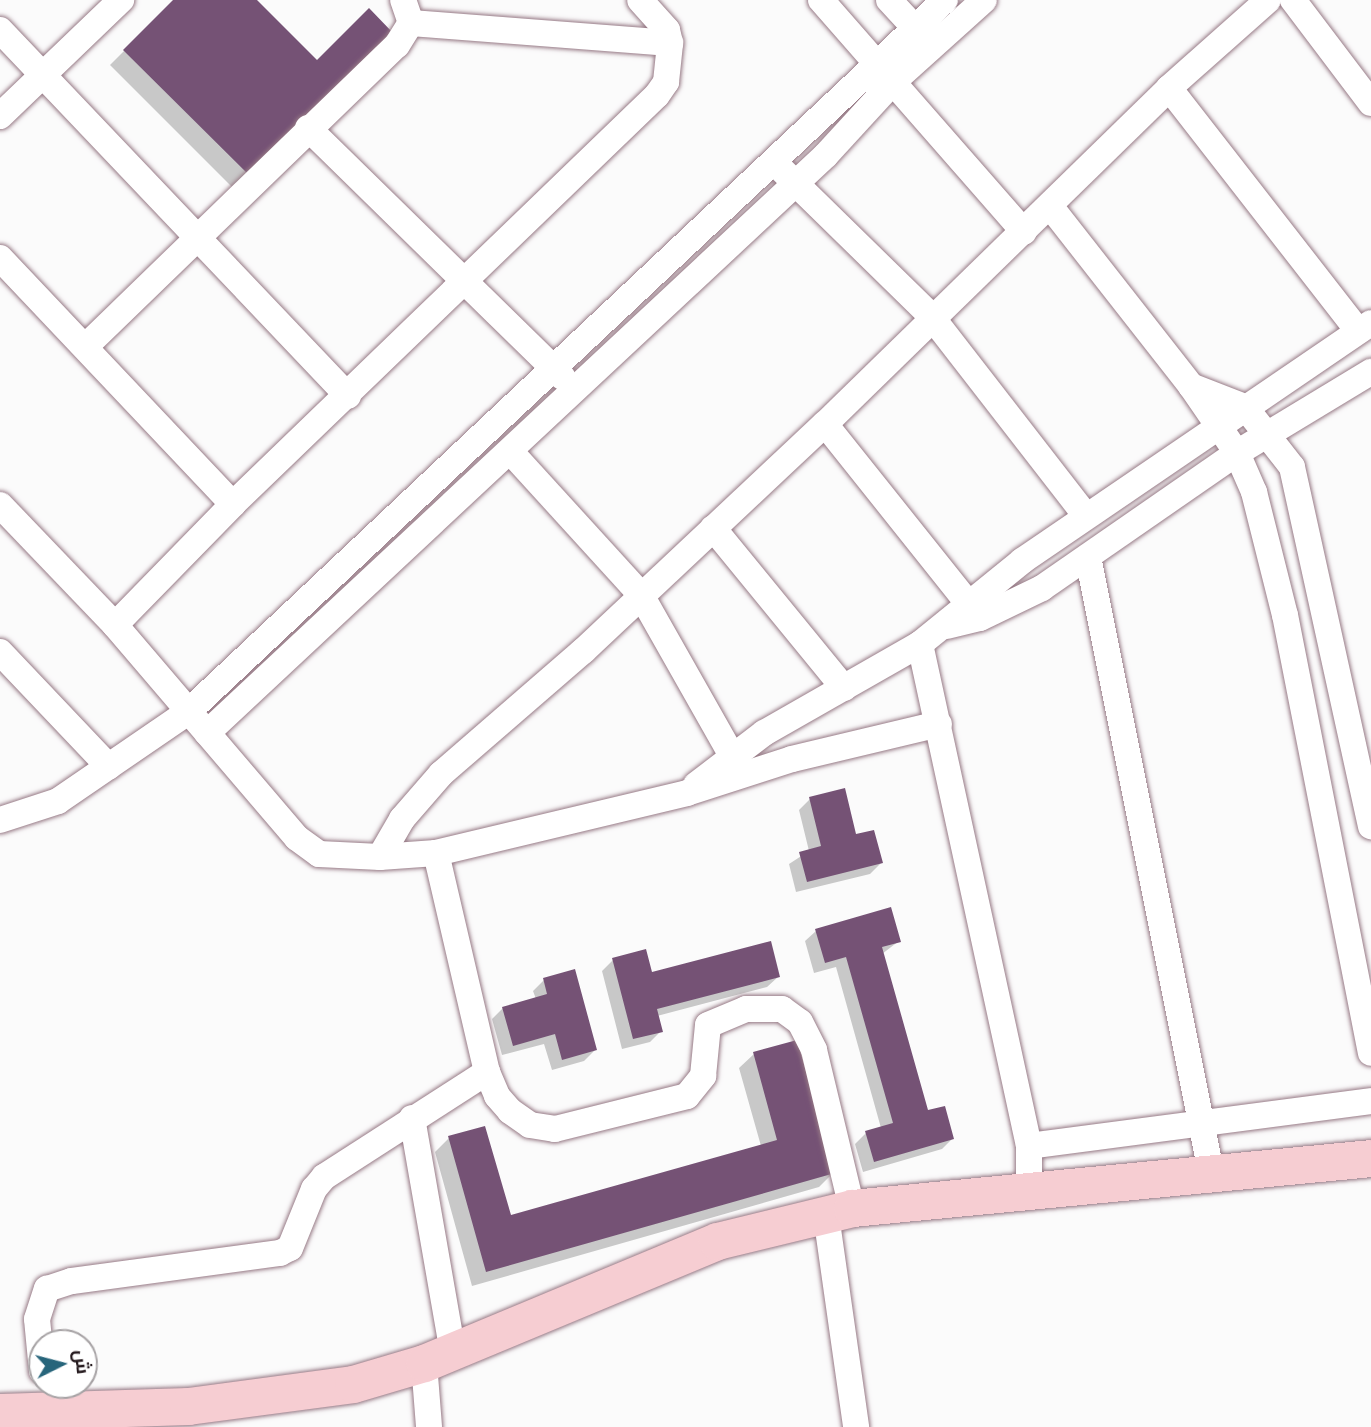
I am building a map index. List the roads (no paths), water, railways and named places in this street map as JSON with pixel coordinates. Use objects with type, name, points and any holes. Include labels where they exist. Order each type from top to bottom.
[{"type":"street","points":[[0,116],[121,0]]},
{"type":"street","points":[[115,625],[233,504],[467,282],[657,95],[666,82],[670,43],[667,30],[640,0]]},
{"type":"street","points":[[821,0],[1024,232]]},
{"type":"street","points":[[889,0],[923,37]]},
{"type":"street","points":[[923,37],[945,0]]},
{"type":"street","points":[[207,733],[796,183],[887,73],[923,37],[984,0]]},
{"type":"street","points":[[380,857],[402,819],[441,774],[641,595],[825,424],[931,316],[1024,232],[1169,88],[1268,0]]},
{"type":"street","points":[[1293,0],[1371,103]]},
{"type":"street","points":[[85,347],[198,234],[397,45],[407,12],[670,43]]},
{"type":"street","points":[[0,30],[198,234],[348,396]]},
{"type":"street","points":[[0,820],[58,802],[188,712],[551,367],[774,163],[887,73]]},
{"type":"street","points":[[0,505],[115,625],[297,838],[319,854],[380,857],[436,853],[687,793],[738,766],[844,688],[975,610],[1086,516],[1365,327],[1169,88]]},
{"type":"street","points":[[308,128],[573,389]]},
{"type":"street","points":[[774,163],[931,316],[1086,516]]},
{"type":"street","points":[[1050,206],[1191,386],[1237,453],[1273,558],[1371,1053]]},
{"type":"street","points":[[0,258],[233,504]]},
{"type":"street","points":[[975,610],[1042,588],[1237,453],[1371,372]]},
{"type":"street","points":[[1191,386],[1245,407],[1286,455],[1299,487],[1371,826]]},
{"type":"street","points":[[825,424],[975,610]]},
{"type":"street","points":[[510,451],[641,595],[738,766]]},
{"type":"street","points":[[713,528],[844,688]]},
{"type":"street","points":[[1088,557],[1205,1124],[1211,1172]]},
{"type":"street","points":[[920,644],[1029,1146],[1029,1191]]},
{"type":"street","points":[[0,652],[108,767]]},
{"type":"street","points":[[738,766],[792,759],[939,724]]},
{"type":"street","points":[[436,853],[487,1072],[497,1096],[510,1111],[530,1125],[555,1129],[687,1096],[703,1076],[708,1025],[746,1009],[782,1009],[800,1022],[814,1050],[839,1212],[856,1427]]},
{"type":"street","points":[[38,1329],[37,1319],[47,1289],[72,1281],[280,1253],[290,1248],[314,1189],[324,1177],[487,1072]]},
{"type":"street","points":[[1029,1146],[1371,1101]]},
{"type":"street","points":[[412,1118],[438,1355],[429,1427]]},
{"type":"street","points":[[0,1412],[45,1399],[189,1417],[353,1384],[438,1355],[717,1241],[839,1212],[1211,1172],[1371,1158]]}]
